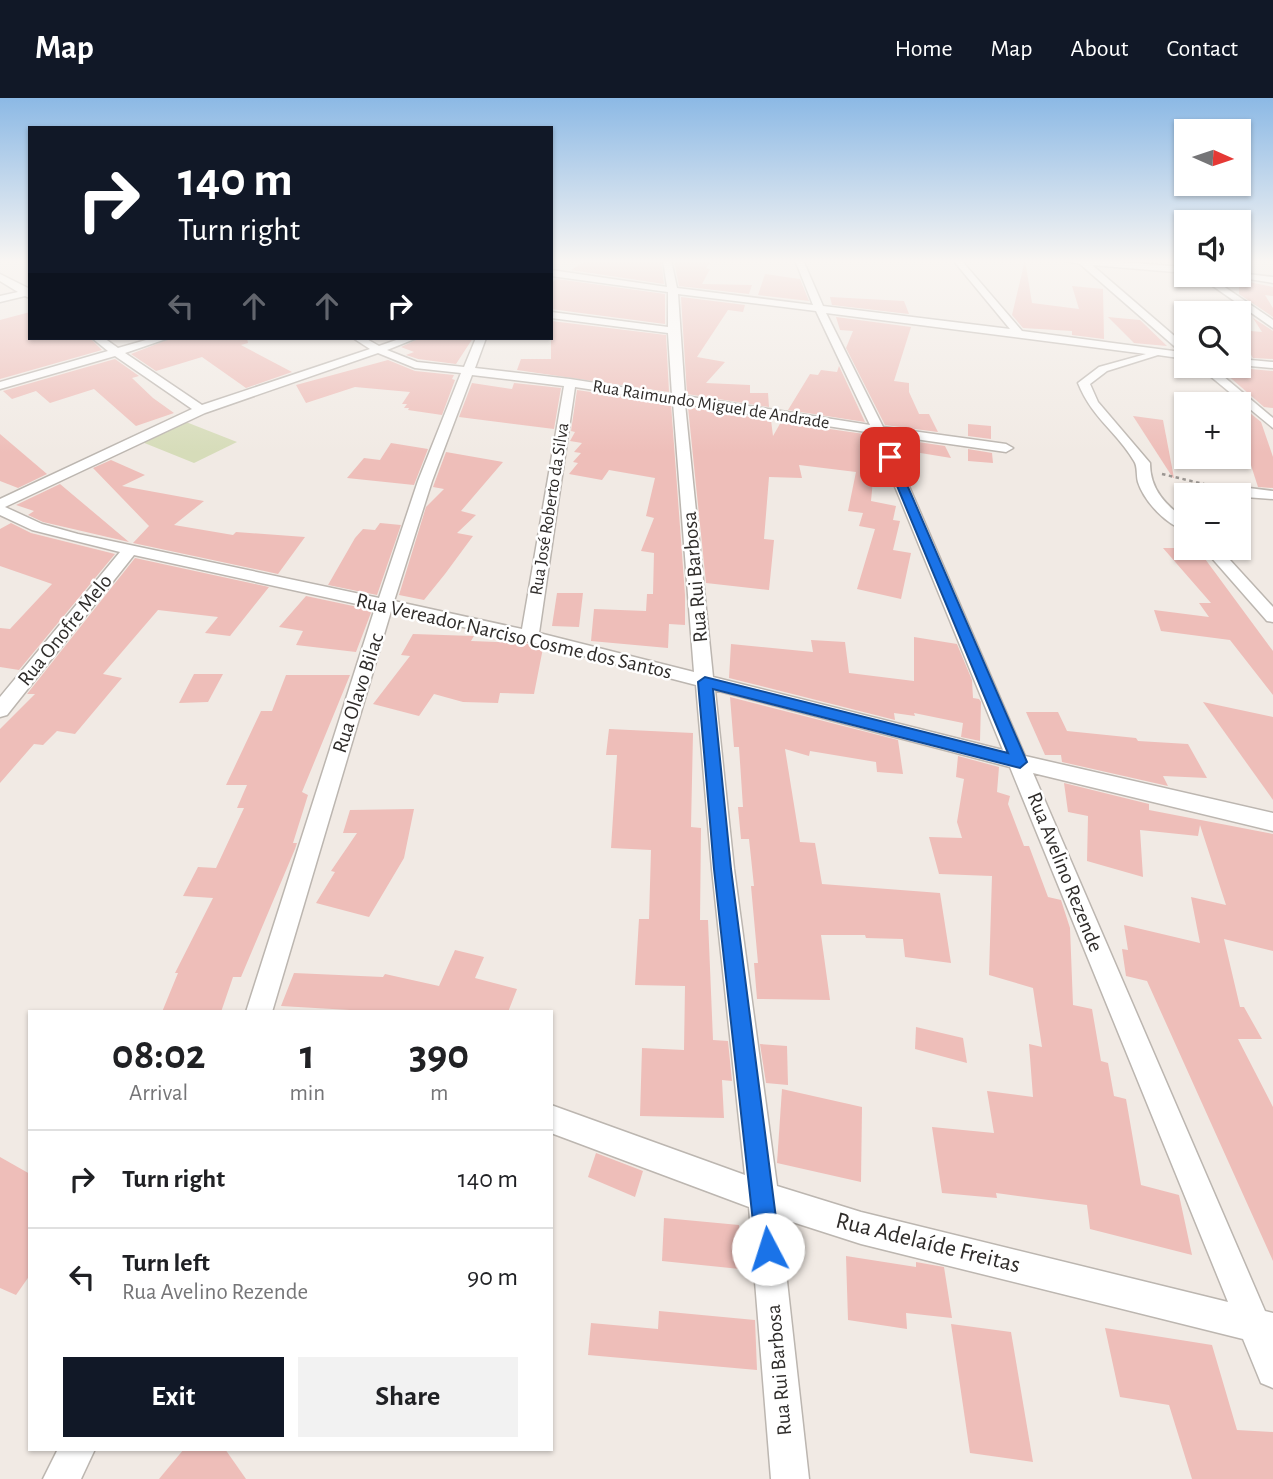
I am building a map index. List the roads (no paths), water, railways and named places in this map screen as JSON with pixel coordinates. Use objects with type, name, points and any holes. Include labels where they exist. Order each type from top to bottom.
[{"type":"street","points":[[623,324],[673,331]]},
{"type":"street","name":"Rua Rui Barbosa","points":[[673,324],[724,882],[763,1197],[790,1479]]},
{"type":"street","name":"Rua Avelino Rezende","points":[[828,324],[879,431],[1263,1327],[1273,1371]]},
{"type":"street","points":[[956,324],[1174,353]]},
{"type":"street","points":[[1012,324],[1018,332]]},
{"type":"street","points":[[1154,324],[1174,342]]},
{"type":"street","points":[[100,340],[201,410]]},
{"type":"street","points":[[0,386],[157,340]]},
{"type":"street","name":"Rua Raimundo Miguel de Andrade","points":[[362,340],[392,357],[415,365],[570,383],[1006,448]]},
{"type":"street","points":[[0,504],[201,410],[406,340]]},
{"type":"street","name":"Rua Olavo Bilac","points":[[259,1010],[346,725],[425,481],[480,340]]},
{"type":"street","points":[[1165,353],[1103,369],[1084,383],[1092,403],[1143,463],[1141,474],[1149,490],[1174,517]]},
{"type":"street","points":[[1251,363],[1273,365]]},
{"type":"street","points":[[1218,378],[1273,424]]},
{"type":"street","name":"Rua José Roberto da Silva","points":[[530,636],[570,383]]},
{"type":"street","points":[[1251,494],[1273,495]]},
{"type":"street","name":"Rua Vereador Narciso Cosme dos Santos","points":[[0,510],[37,527],[130,550],[530,636],[1020,762],[1273,822]]},
{"type":"street","name":"Rua Onofre Melo","points":[[0,710],[130,550]]},
{"type":"street","points":[[1222,560],[1273,617]]},
{"type":"street","name":"Rua Adelaíde Freitas","points":[[553,1120],[763,1197],[861,1228],[1263,1327]]},
{"type":"street","points":[[62,1479],[76,1451]]}]
